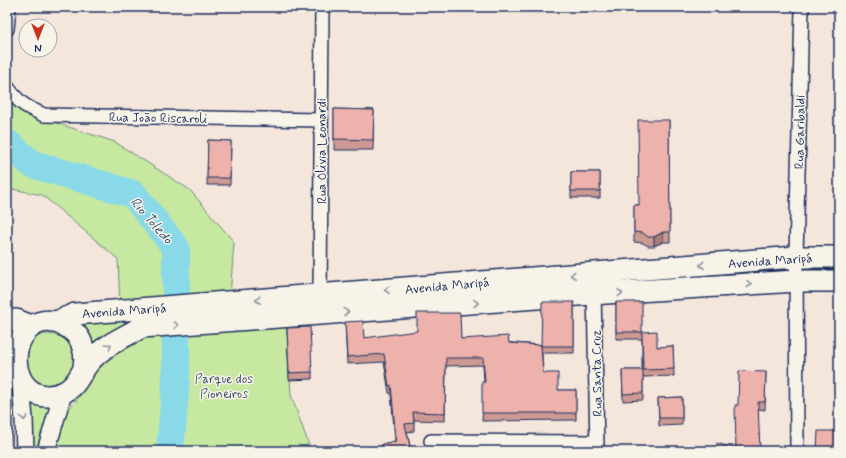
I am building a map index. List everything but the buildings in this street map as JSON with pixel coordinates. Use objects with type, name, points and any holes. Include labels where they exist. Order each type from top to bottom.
[{"type":"main road","name":"Avenida Maripá","points":[[56,322],[75,314],[143,318],[320,304],[594,274],[796,257],[839,257]]},
{"type":"main road","name":"Avenida Maripá","points":[[320,304],[595,294],[796,281],[839,281]]},
{"type":"main road","name":"Avenida Maripá","points":[[83,372],[90,360],[143,318]]},
{"type":"main road","points":[[7,321],[16,320],[31,326]]},
{"type":"main road","points":[[43,322],[56,322],[68,327],[77,335],[83,346],[85,359],[83,372],[76,383],[63,393],[50,396],[37,395],[14,374],[10,358],[13,346],[19,334],[31,326],[43,322]]},
{"type":"street","points":[[7,29],[9,7]]},
{"type":"street","name":"Rua Olivia Leonardi","points":[[320,304],[322,7]]},
{"type":"street","name":"Rua Garibaldi","points":[[796,281],[802,7]]},
{"type":"street","name":"Rua João Riscaroli","points":[[7,86],[26,107],[44,115],[321,120]]},
{"type":"street","name":"Rua Santa Cruz","points":[[594,274],[597,446]]},
{"type":"street","points":[[796,281],[797,451]]},
{"type":"street","points":[[14,374],[24,419],[25,451]]},
{"type":"street","points":[[46,451],[63,393]]},
{"type":"street","points":[[431,441],[597,446]]},
{"type":"green space","points":[[7,95],[41,118],[115,142],[190,190],[234,242],[230,298],[120,307],[118,259],[42,195],[7,188]]},
{"type":"green space","points":[[139,315],[89,353],[66,322]]},
{"type":"green space","name":"Parque dos Pioneiros","points":[[286,316],[291,395],[311,451],[54,451],[66,412],[76,401],[93,375],[108,359],[129,344],[142,327]]},
{"type":"green space","points":[[45,334],[66,339],[70,343],[74,354],[76,369],[57,388],[31,383],[23,350],[36,337]]},
{"type":"green space","points":[[7,394],[12,422],[9,451],[7,451]]},
{"type":"green space","points":[[29,401],[52,406],[36,450],[32,449]]},
{"type":"waterway","name":"Rio Toledo","points":[[7,143],[32,164],[133,194],[176,248],[176,381],[170,451]]}]
